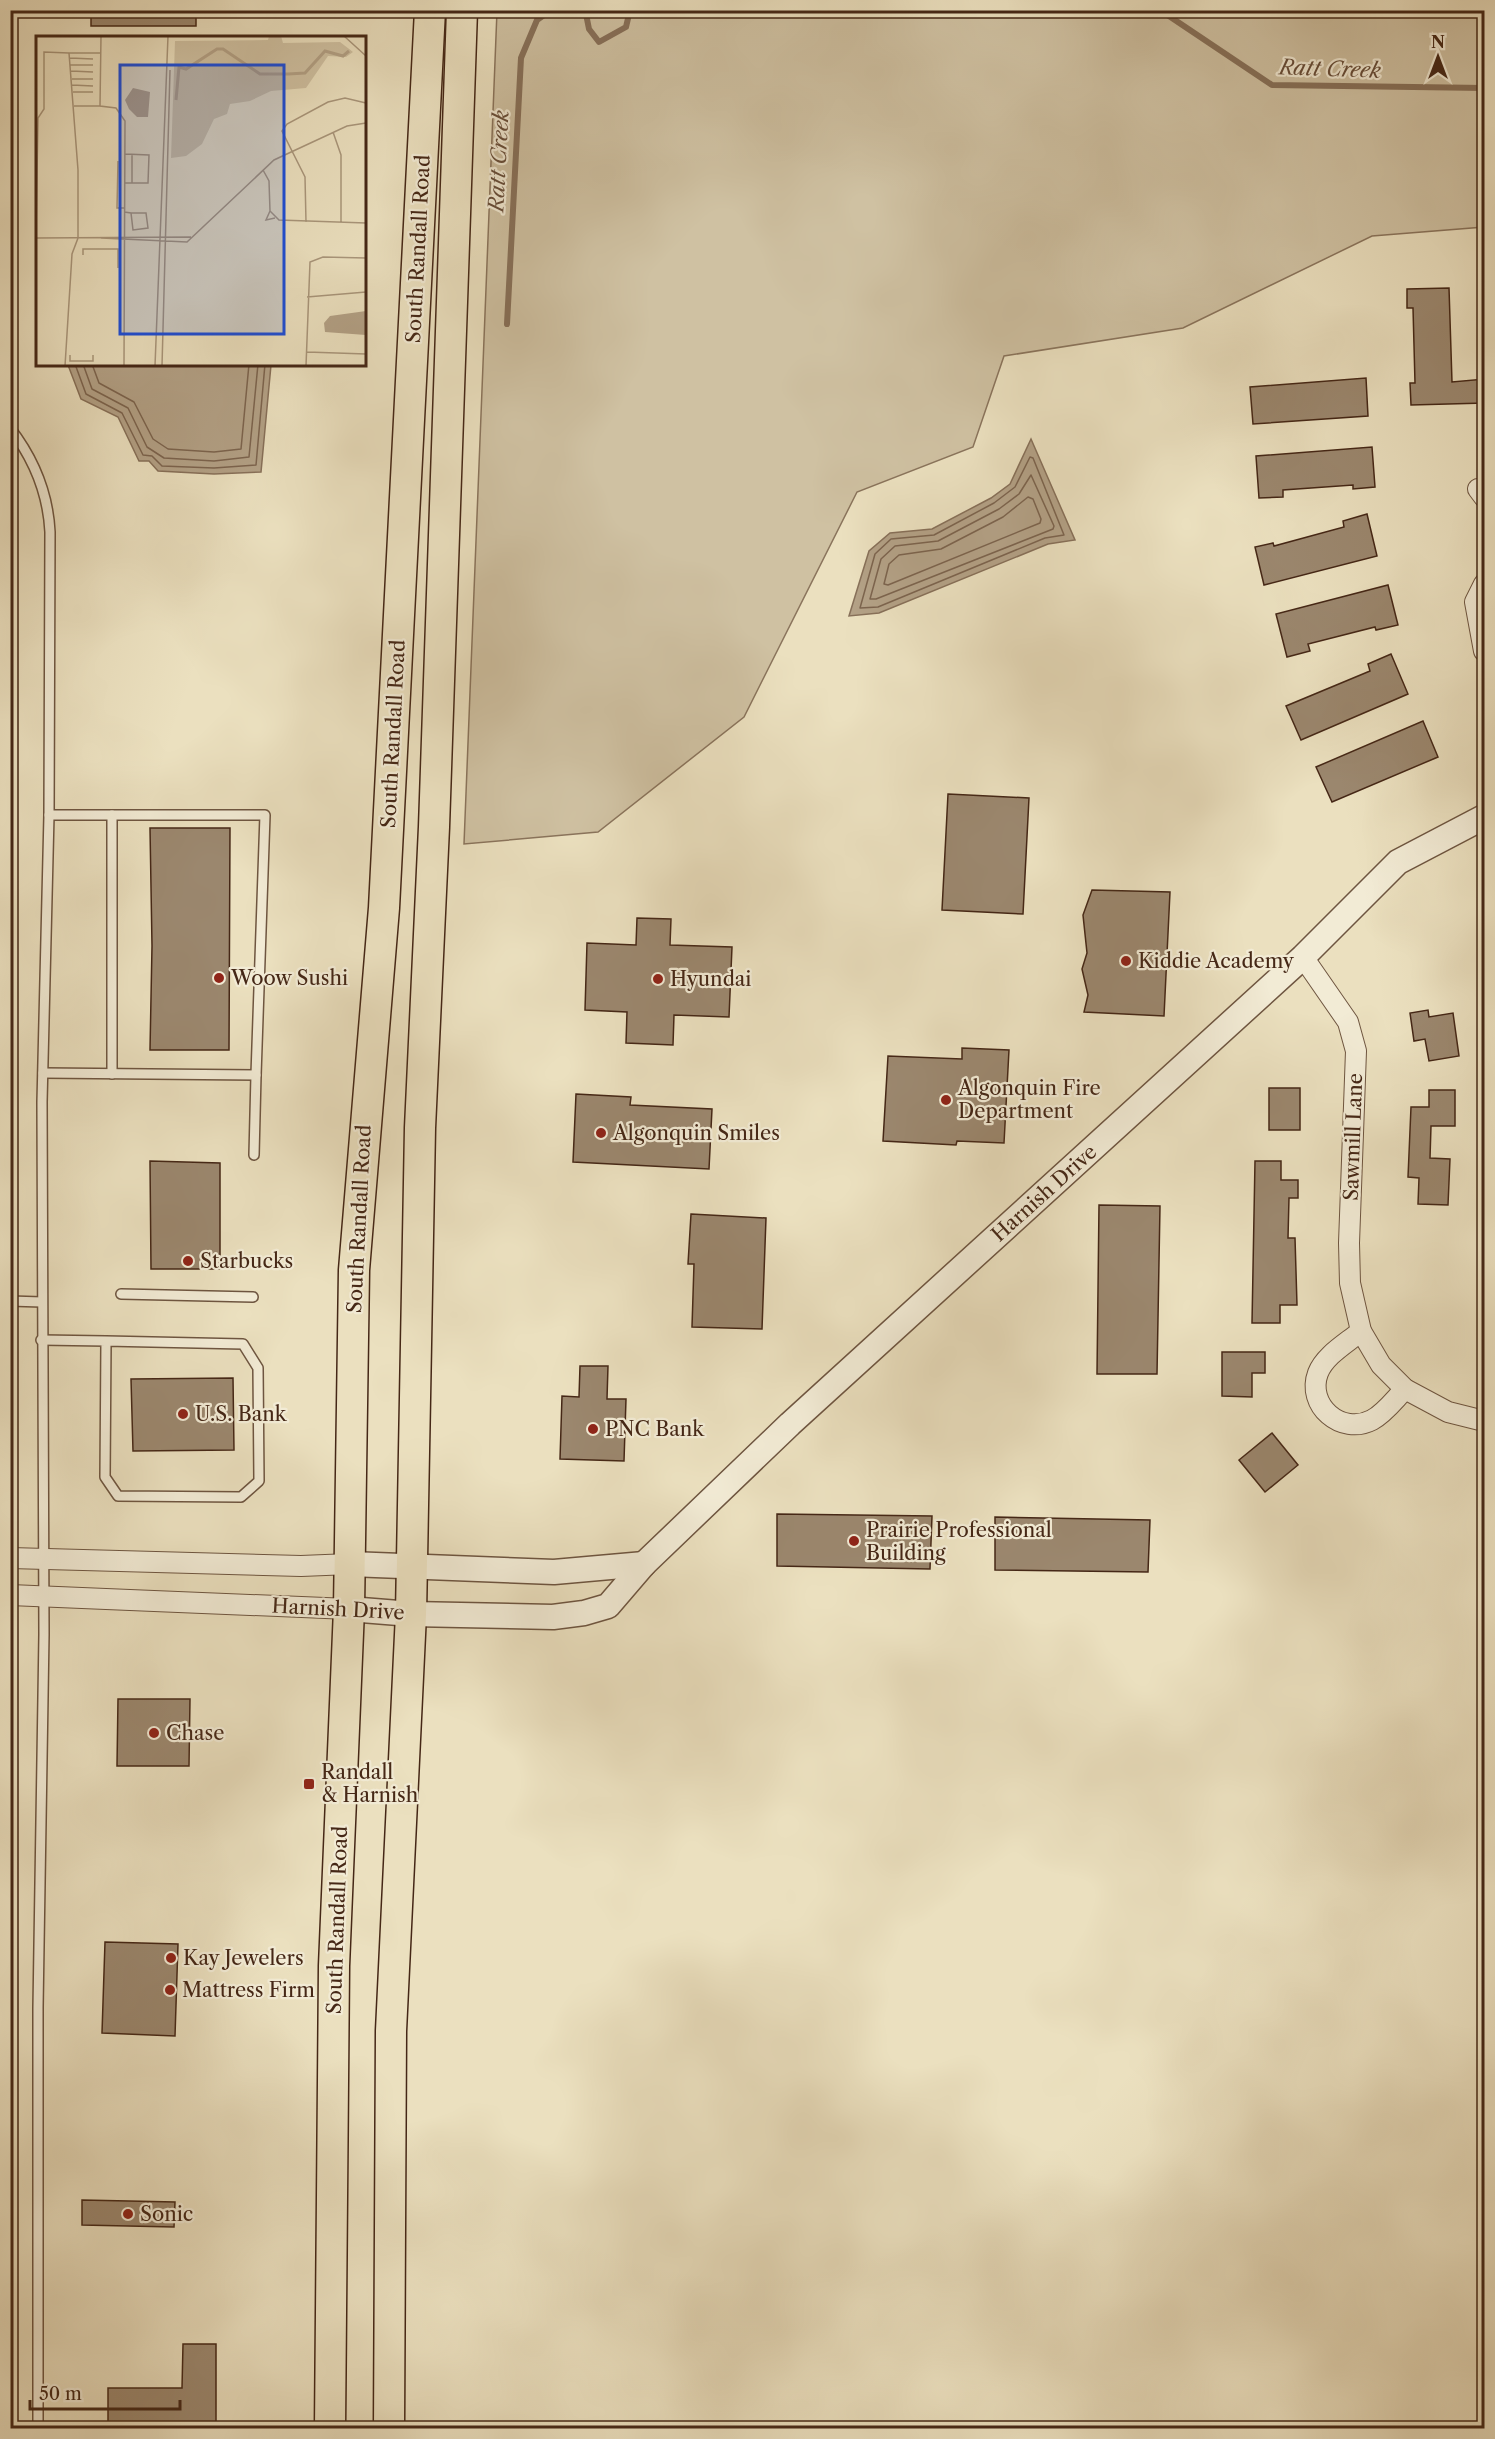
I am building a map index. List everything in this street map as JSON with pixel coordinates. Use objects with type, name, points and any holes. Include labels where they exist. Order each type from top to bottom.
[{"type":"main road","name":"South Randall Road","points":[[330,2428],[334,1966],[349,1609],[354,1270],[384,908],[430,10]]},
{"type":"main road","name":"South Randall Road","points":[[389,2428],[392,2031],[411,1614],[413,1351],[420,1128],[434,816],[462,10]]},
{"type":"street","points":[[1485,584],[1475,602],[1485,651]]},
{"type":"street","name":"Harnish Drive","points":[[10,1595],[349,1609],[411,1614],[553,1617],[584,1613],[608,1606],[644,1564],[790,1424],[1303,957],[1398,862],[1485,817]]},
{"type":"street","name":"Sawmill Lane","points":[[1303,957],[1348,1022],[1356,1051],[1349,1253],[1350,1283],[1361,1331],[1381,1365],[1405,1389],[1448,1412],[1485,1421]]},
{"type":"street","points":[[1361,1331],[1325,1361],[1318,1372],[1316,1385],[1323,1410],[1333,1419],[1346,1424],[1359,1425],[1382,1413],[1405,1389]]},
{"type":"street","name":"Harnish Drive","points":[[10,1558],[302,1566],[412,1565],[554,1572],[644,1564]]},
{"type":"lane","points":[[10,428],[24,446],[34,465],[49,509],[49,815],[43,1073],[41,1340],[43,1596],[38,2008],[38,2428]]},
{"type":"lane","points":[[49,815],[265,815],[254,1155]]},
{"type":"lane","points":[[112,815],[112,1074]]},
{"type":"lane","points":[[43,1073],[256,1075]]},
{"type":"lane","points":[[121,1294],[254,1297]]},
{"type":"lane","points":[[10,1301],[42,1302]]},
{"type":"lane","points":[[41,1340],[106,1341],[243,1344],[258,1368],[259,1481],[241,1497],[118,1496],[105,1477],[106,1341]]},
{"type":"shaded area","points":[[497,11],[1484,11],[1484,227],[1372,236],[1183,328],[1004,356],[973,447],[857,492],[744,717],[598,832],[464,844]]},
{"type":"water","points":[[68,366],[271,366],[261,472],[214,474],[158,471],[149,461],[139,461],[118,417],[81,399]]},
{"type":"water","points":[[1031,439],[1075,540],[1048,544],[879,613],[849,616],[869,551],[890,533],[932,529],[991,498],[1010,484]]},
{"type":"building","points":[[91,10],[196,10],[196,26],[91,26]]},
{"type":"building","points":[[1449,288],[1452,382],[1485,379],[1485,403],[1411,405],[1410,383],[1415,383],[1413,308],[1407,308],[1407,289]]},
{"type":"building","points":[[1366,378],[1368,416],[1253,424],[1250,387]]},
{"type":"building","points":[[1372,447],[1375,487],[1353,489],[1353,485],[1283,490],[1283,497],[1259,498],[1256,456]]},
{"type":"building","points":[[1367,514],[1377,556],[1264,585],[1255,547],[1273,543],[1274,546],[1344,527],[1343,521]]},
{"type":"building","points":[[1388,585],[1398,625],[1376,630],[1375,627],[1308,644],[1310,651],[1287,657],[1276,614]]},
{"type":"building","points":[[1391,654],[1408,694],[1301,740],[1286,706],[1370,671],[1368,664]]},
{"type":"building","points":[[1423,721],[1438,757],[1332,802],[1316,767]]},
{"type":"building","points":[[948,794],[1029,798],[1023,914],[942,910]]},
{"type":"building","points":[[150,828],[230,828],[229,1050],[150,1050],[152,946]]},
{"type":"building","name":"Kiddie Academy","points":[[1092,890],[1170,892],[1164,1016],[1084,1012],[1088,995],[1082,969],[1087,953],[1083,915]]},
{"type":"building","name":"Hyundai","points":[[637,918],[671,919],[670,945],[732,947],[729,1017],[674,1015],[673,1045],[626,1043],[627,1012],[585,1010],[587,943],[636,945]]},
{"type":"building","points":[[1428,1010],[1429,1017],[1453,1013],[1459,1056],[1429,1061],[1425,1039],[1414,1041],[1410,1013]]},
{"type":"building","name":"Algonquin Fire Department","points":[[962,1048],[1009,1050],[1004,1143],[957,1141],[956,1145],[883,1141],[888,1056],[962,1059]]},
{"type":"building","points":[[1269,1088],[1300,1088],[1300,1130],[1269,1130]]},
{"type":"building","points":[[1429,1090],[1455,1090],[1455,1126],[1431,1126],[1430,1158],[1450,1159],[1448,1205],[1418,1204],[1419,1178],[1408,1177],[1411,1107],[1429,1107]]},
{"type":"building","points":[[576,1094],[631,1097],[630,1105],[712,1109],[709,1169],[573,1162]]},
{"type":"building","points":[[150,1161],[220,1163],[220,1269],[151,1269]]},
{"type":"building","points":[[1255,1161],[1281,1161],[1281,1180],[1298,1180],[1298,1198],[1289,1198],[1288,1238],[1295,1238],[1297,1305],[1280,1305],[1280,1323],[1252,1323]]},
{"type":"building","points":[[1099,1205],[1160,1206],[1157,1374],[1097,1374]]},
{"type":"building","points":[[691,1214],[766,1218],[762,1329],[692,1327],[694,1264],[688,1264]]},
{"type":"building","points":[[1222,1352],[1265,1352],[1265,1373],[1252,1373],[1252,1397],[1222,1396]]},
{"type":"building","name":"PNC Bank","points":[[580,1366],[608,1366],[607,1399],[626,1399],[624,1461],[560,1459],[562,1396],[579,1397]]},
{"type":"building","name":"U.S. Bank","points":[[233,1378],[234,1450],[133,1451],[131,1379]]},
{"type":"building","points":[[1272,1433],[1298,1465],[1265,1492],[1239,1460]]},
{"type":"building","name":"Prairie Professional Building","points":[[777,1514],[932,1516],[930,1569],[777,1566]]},
{"type":"building","points":[[995,1517],[1150,1520],[1148,1572],[995,1570]]},
{"type":"building","name":"Chase","points":[[118,1699],[190,1699],[189,1766],[117,1766]]},
{"type":"building","points":[[105,1942],[178,1944],[175,2036],[102,2033]]},
{"type":"building","name":"Sonic","points":[[82,2200],[175,2202],[174,2227],[82,2225]]},
{"type":"building","points":[[183,2344],[216,2344],[216,2428],[108,2428],[108,2388],[182,2388]]},
{"type":"waterway","name":"Ratt Creek","points":[[507,324],[521,58],[537,20],[551,10]]},
{"type":"waterway","name":"Ratt Creek","points":[[578,10],[586,14],[589,29],[599,42],[626,27],[630,10]]},
{"type":"waterway","name":"Ratt Creek","points":[[1160,10],[1272,85],[1484,88]]},
{"type":"place","name":"Kiddie Academy","points":[[1126,961]]},
{"type":"place","name":"Woow Sushi","points":[[219,978]]},
{"type":"place","name":"Hyundai","points":[[658,979]]},
{"type":"place","name":"Algonquin Fire Department","points":[[946,1100]]},
{"type":"place","name":"Algonquin Smiles","points":[[601,1133]]},
{"type":"place","name":"Starbucks","points":[[188,1261]]},
{"type":"place","name":"U.S. Bank","points":[[183,1414]]},
{"type":"place","name":"PNC Bank","points":[[593,1429]]},
{"type":"place","name":"Prairie Professional Building","points":[[854,1541]]},
{"type":"place","name":"Chase","points":[[154,1733]]},
{"type":"place","name":"Randall & Harnish","points":[[309,1784]]},
{"type":"place","name":"Kay Jewelers","points":[[171,1958]]},
{"type":"place","name":"Mattress Firm","points":[[170,1990]]},
{"type":"place","name":"Sonic","points":[[128,2214]]}]
